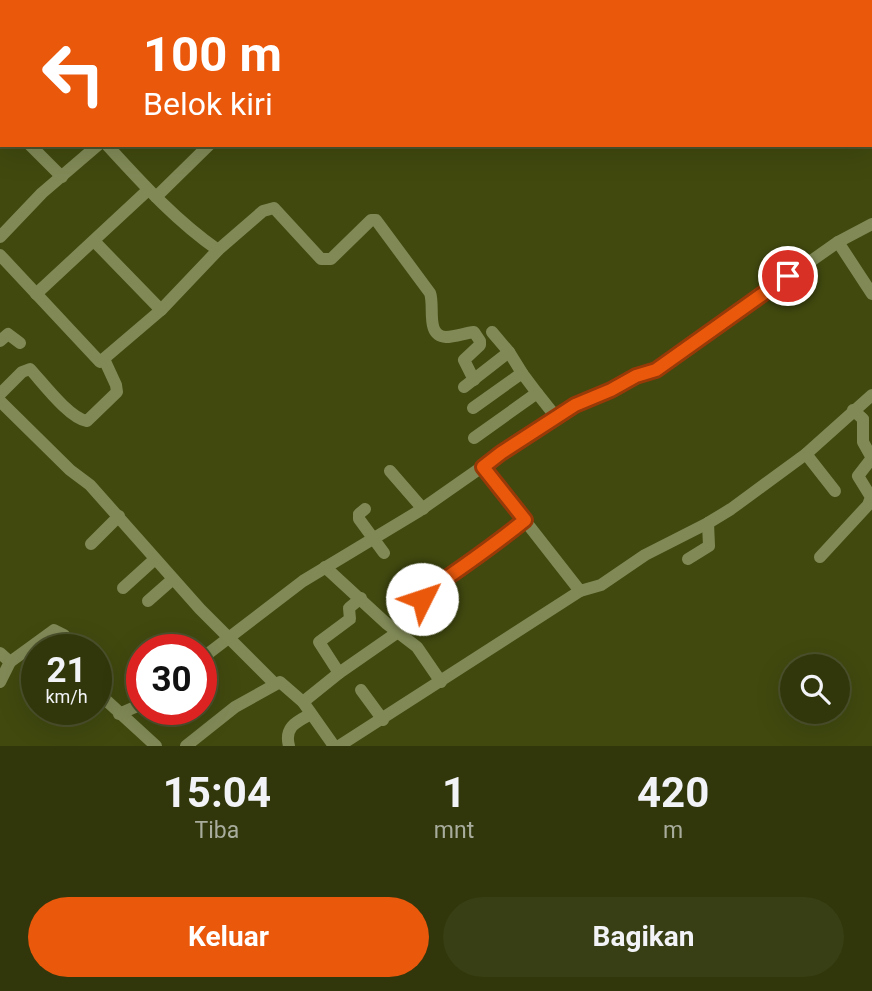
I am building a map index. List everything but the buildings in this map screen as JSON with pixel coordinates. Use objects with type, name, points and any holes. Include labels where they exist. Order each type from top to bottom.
[{"type":"street","points":[[32,147],[62,177]]},
{"type":"street","points":[[0,237],[42,193],[96,147]]},
{"type":"street","points":[[109,147],[152,193],[218,250]]},
{"type":"street","points":[[36,294],[94,241],[207,147]]},
{"type":"street","points":[[0,255],[98,361],[104,359],[161,310],[218,250],[263,211],[274,208],[321,259],[326,261],[371,220],[376,220],[430,293],[433,300],[434,331],[446,337],[474,332],[480,341],[480,345],[464,360],[469,384],[509,352]]},
{"type":"street","points":[[217,647],[325,567],[423,509],[556,417],[589,398],[656,370],[838,242],[872,224]]},
{"type":"street","points":[[94,241],[161,310]]},
{"type":"street","points":[[838,242],[872,293]]},
{"type":"street","points":[[492,332],[556,417]]},
{"type":"street","points":[[0,341],[8,334],[20,343]]},
{"type":"street","points":[[0,394],[22,372],[30,369],[81,420],[87,421],[117,392],[104,359]]},
{"type":"street","points":[[474,408],[522,373]]},
{"type":"street","points":[[474,438],[537,393]]},
{"type":"street","points":[[193,744],[235,707],[280,682],[303,702],[337,746],[383,720],[580,591],[601,585],[645,555],[708,523],[751,496],[806,454],[853,410],[870,400]]},
{"type":"street","points":[[0,401],[49,451],[90,485],[173,579],[275,684]]},
{"type":"street","points":[[820,557],[870,509],[871,497],[858,477],[872,458],[863,442],[863,419],[853,410]]},
{"type":"street","points":[[806,454],[835,491]]},
{"type":"street","points":[[483,467],[580,591]]},
{"type":"street","points":[[390,471],[423,509]]},
{"type":"street","points":[[365,509],[358,516],[384,553]]},
{"type":"street","points":[[91,544],[119,516]]},
{"type":"street","points":[[303,702],[339,673],[426,615],[422,603],[423,595],[525,520]]},
{"type":"street","points":[[688,559],[709,546],[708,523]]},
{"type":"street","points":[[123,588],[155,559]]},
{"type":"street","points":[[325,567],[387,625],[417,647],[441,682]]},
{"type":"street","points":[[148,601],[173,579]]},
{"type":"street","points":[[339,673],[319,642],[350,619],[349,608],[361,598]]},
{"type":"street","points":[[0,653],[10,662]]},
{"type":"street","points":[[0,682],[10,662],[21,654]]},
{"type":"street","points":[[361,690],[383,720]]},
{"type":"street","points":[[112,706],[156,746]]},
{"type":"street","points":[[119,713],[126,710]]},
{"type":"street","points":[[289,746],[289,728],[311,714]]},
{"type":"route","points":[[422,599],[426,592],[482,554],[525,520],[483,467],[575,405],[601,395],[636,376],[656,370],[788,276]]}]
